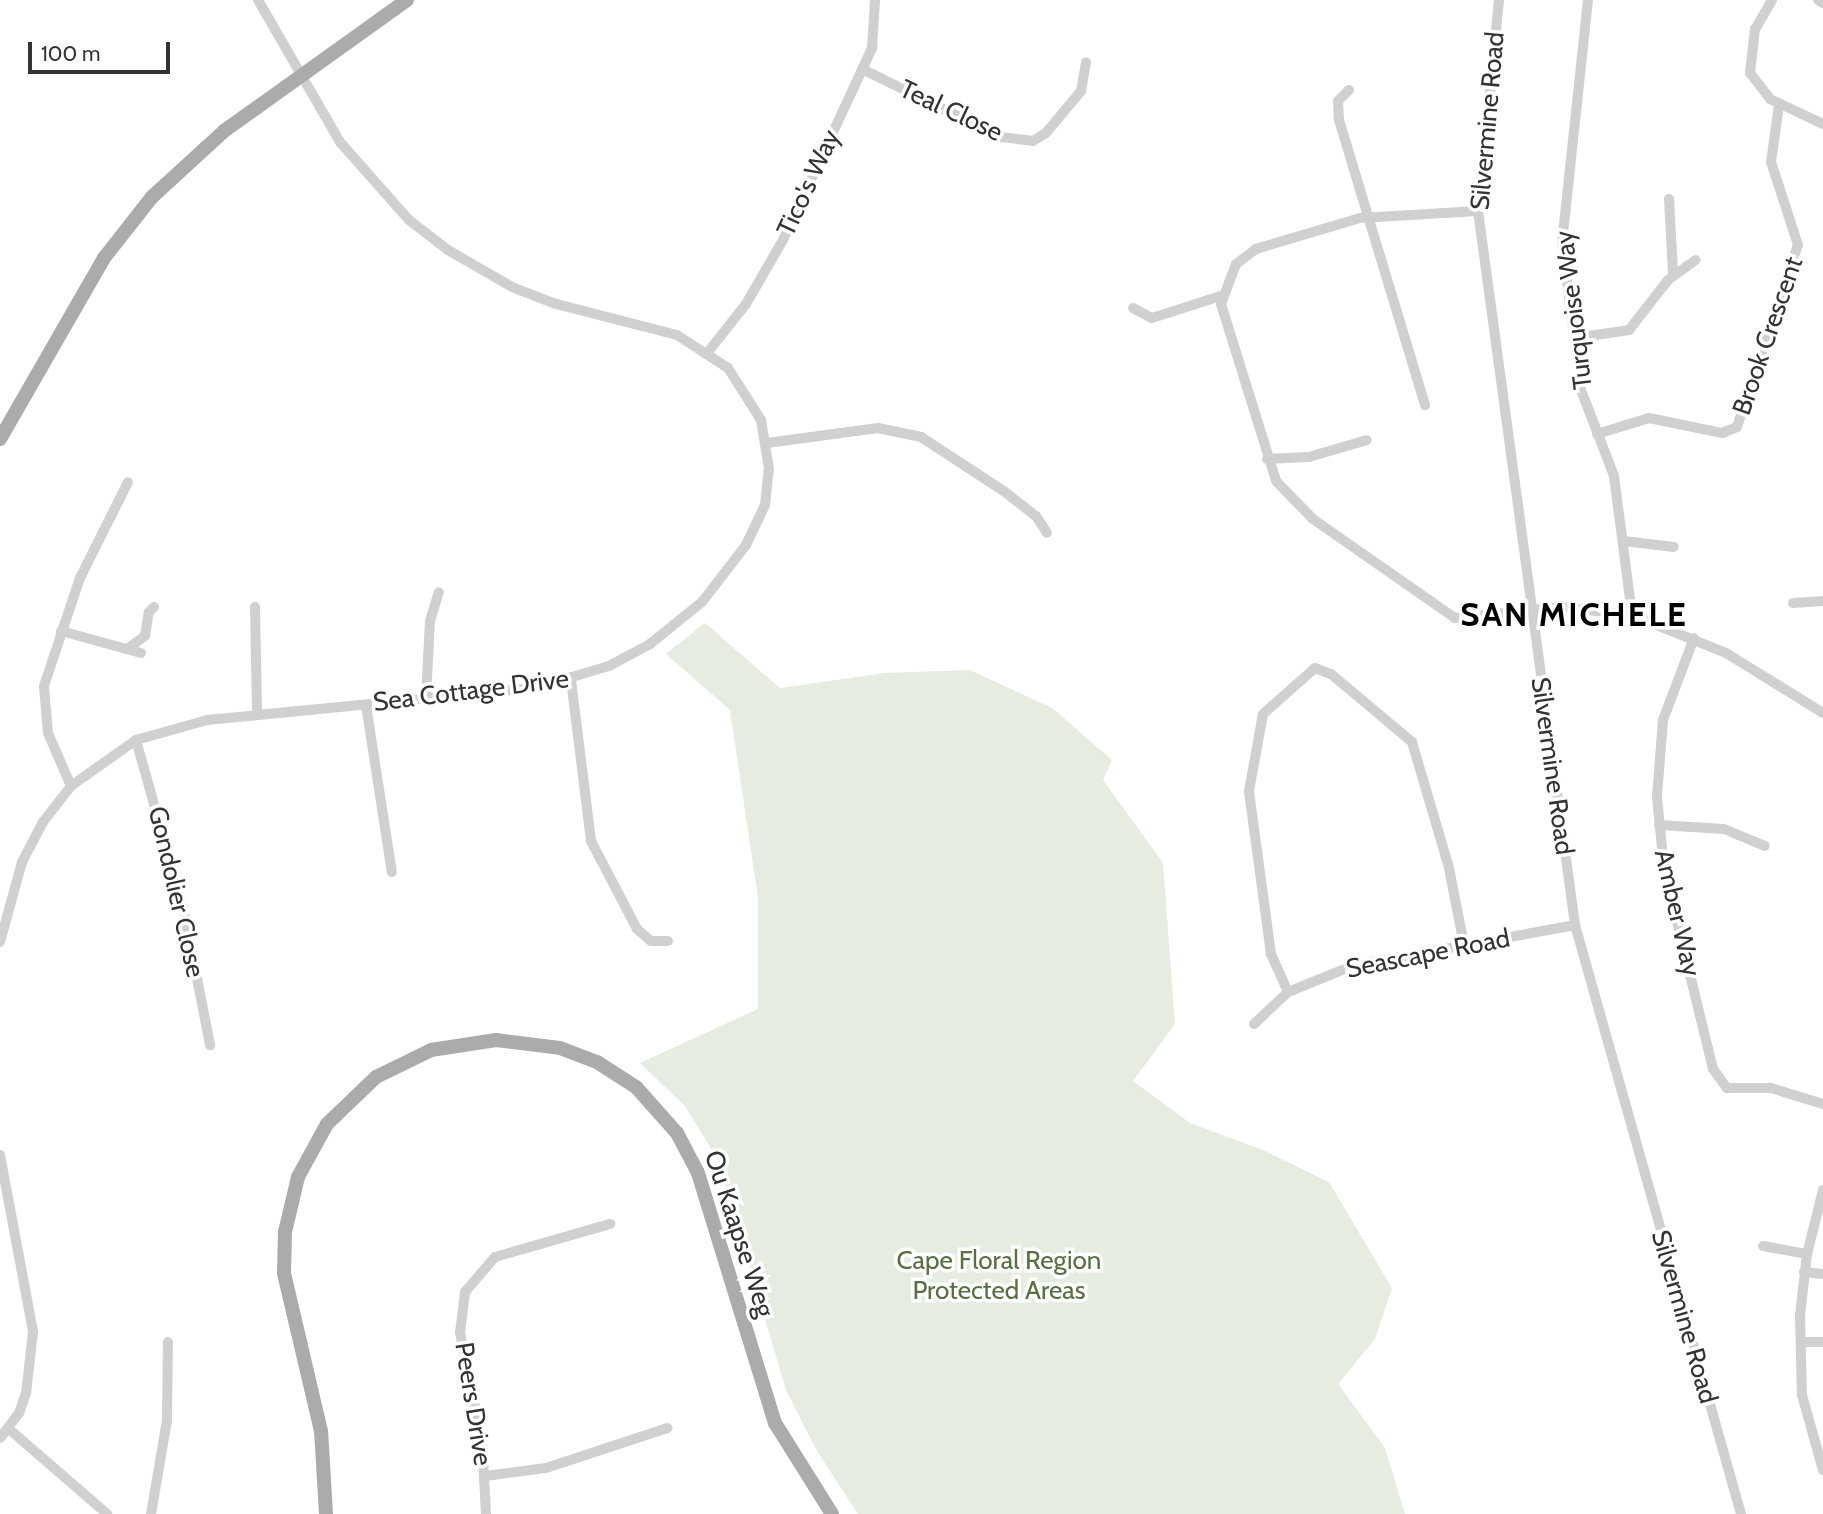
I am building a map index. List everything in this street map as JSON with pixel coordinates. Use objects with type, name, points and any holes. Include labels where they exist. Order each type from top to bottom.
[{"type":"main road","points":[[0,439],[72,311],[130,223],[197,153],[407,0]]},
{"type":"main road","name":"Ou Kaapse Weg","points":[[326,1514],[321,1431],[284,1273],[285,1232],[298,1177],[327,1124],[376,1077],[431,1050],[496,1040],[560,1048],[597,1062],[636,1087],[677,1133],[705,1193],[775,1423],[832,1514]]},
{"type":"street","name":"Sea Cottage Drive","points":[[0,942],[22,862],[43,822],[71,786],[136,740],[177,725],[257,714],[426,699],[571,680],[650,644],[710,592],[746,545],[761,514],[769,469],[767,443],[761,420],[740,382],[708,352],[677,335],[556,304],[514,288],[448,250],[410,220],[358,166],[301,77],[258,0]]},
{"type":"street","name":"Tico's Way","points":[[708,352],[768,269],[874,40],[875,0]]},
{"type":"street","name":"Silvermine Road","points":[[1499,0],[1478,211],[1575,925],[1741,1514]]},
{"type":"street","name":"Turquoise Way","points":[[1588,0],[1562,242],[1581,390],[1614,476],[1632,615]]},
{"type":"street","points":[[1772,0],[1755,29],[1748,62],[1755,84],[1779,105],[1823,124]]},
{"type":"street","points":[[1818,0],[1823,3]]},
{"type":"street","name":"Teal Close","points":[[862,69],[1001,137],[1033,141],[1046,133],[1080,91],[1086,65]]},
{"type":"street","points":[[1349,90],[1341,96],[1338,111],[1425,405]]},
{"type":"street","name":"Brook Crescent","points":[[1597,434],[1649,418],[1722,433],[1737,427],[1798,245],[1796,228],[1771,162],[1779,105]]},
{"type":"street","points":[[1669,199],[1673,274]]},
{"type":"street","points":[[1478,211],[1370,216],[1256,249],[1236,264],[1221,296],[1267,459],[1293,503],[1446,613],[1462,619],[1531,610],[1585,608],[1632,615],[1694,638],[1764,674],[1823,713]]},
{"type":"street","points":[[1574,338],[1629,330],[1673,274],[1696,260]]},
{"type":"street","points":[[1133,308],[1152,318],[1221,296]]},
{"type":"street","points":[[767,443],[878,428],[921,437],[1005,492],[1036,516],[1047,533]]},
{"type":"street","points":[[1267,459],[1309,457],[1367,440]]},
{"type":"street","points":[[71,786],[44,717],[44,686],[61,631],[97,538],[128,482]]},
{"type":"street","points":[[1624,541],[1674,547]]},
{"type":"street","points":[[426,699],[430,621],[439,592]]},
{"type":"street","points":[[1793,603],[1823,601]]},
{"type":"street","points":[[127,649],[145,635],[149,612],[154,607]]},
{"type":"street","points":[[255,607],[257,714]]},
{"type":"street","points":[[61,631],[141,653]]},
{"type":"street","name":"Amber Way","points":[[1694,638],[1663,720],[1659,825],[1664,867],[1717,1078],[1727,1088],[1770,1087],[1823,1104]]},
{"type":"street","points":[[1288,992],[1271,954],[1249,791],[1263,714],[1315,668],[1331,674],[1412,741],[1449,868],[1464,944]]},
{"type":"street","points":[[571,680],[591,841],[637,929],[651,941],[668,941]]},
{"type":"street","points":[[366,705],[392,872]]},
{"type":"street","name":"Gondolier Close","points":[[136,740],[183,906],[210,1045]]},
{"type":"street","points":[[1659,825],[1724,829],[1765,846]]},
{"type":"street","name":"Seascape Road","points":[[1254,1024],[1288,992],[1352,966],[1575,925]]},
{"type":"street","points":[[0,1155],[33,1332],[26,1393],[9,1429],[0,1438]]},
{"type":"street","points":[[1822,1466],[1802,1395],[1802,1342],[1804,1272],[1823,1190]]},
{"type":"street","name":"Peers Drive","points":[[486,1514],[485,1476],[476,1403],[460,1333],[465,1292],[495,1257],[610,1224]]},
{"type":"street","points":[[1763,1247],[1807,1254]]},
{"type":"street","points":[[1804,1272],[1823,1274]]},
{"type":"street","points":[[150,1514],[169,1401],[168,1342]]},
{"type":"street","points":[[1802,1342],[1823,1342]]},
{"type":"street","points":[[485,1476],[546,1468],[668,1428]]},
{"type":"street","points":[[9,1429],[107,1514]]},
{"type":"green space","name":"Cape Floral Region Protected Areas","points":[[705,623],[780,688],[885,673],[970,670],[1052,708],[1112,760],[1103,780],[1163,863],[1175,1024],[1133,1081],[1190,1123],[1263,1150],[1329,1182],[1392,1288],[1375,1339],[1338,1384],[1385,1448],[1405,1514],[858,1514],[817,1451],[786,1390],[718,1160],[685,1106],[640,1063],[758,1009],[758,898],[730,710],[666,654]]},
{"type":"district","name":"SAN MICHELE","points":[[1574,615]]}]
